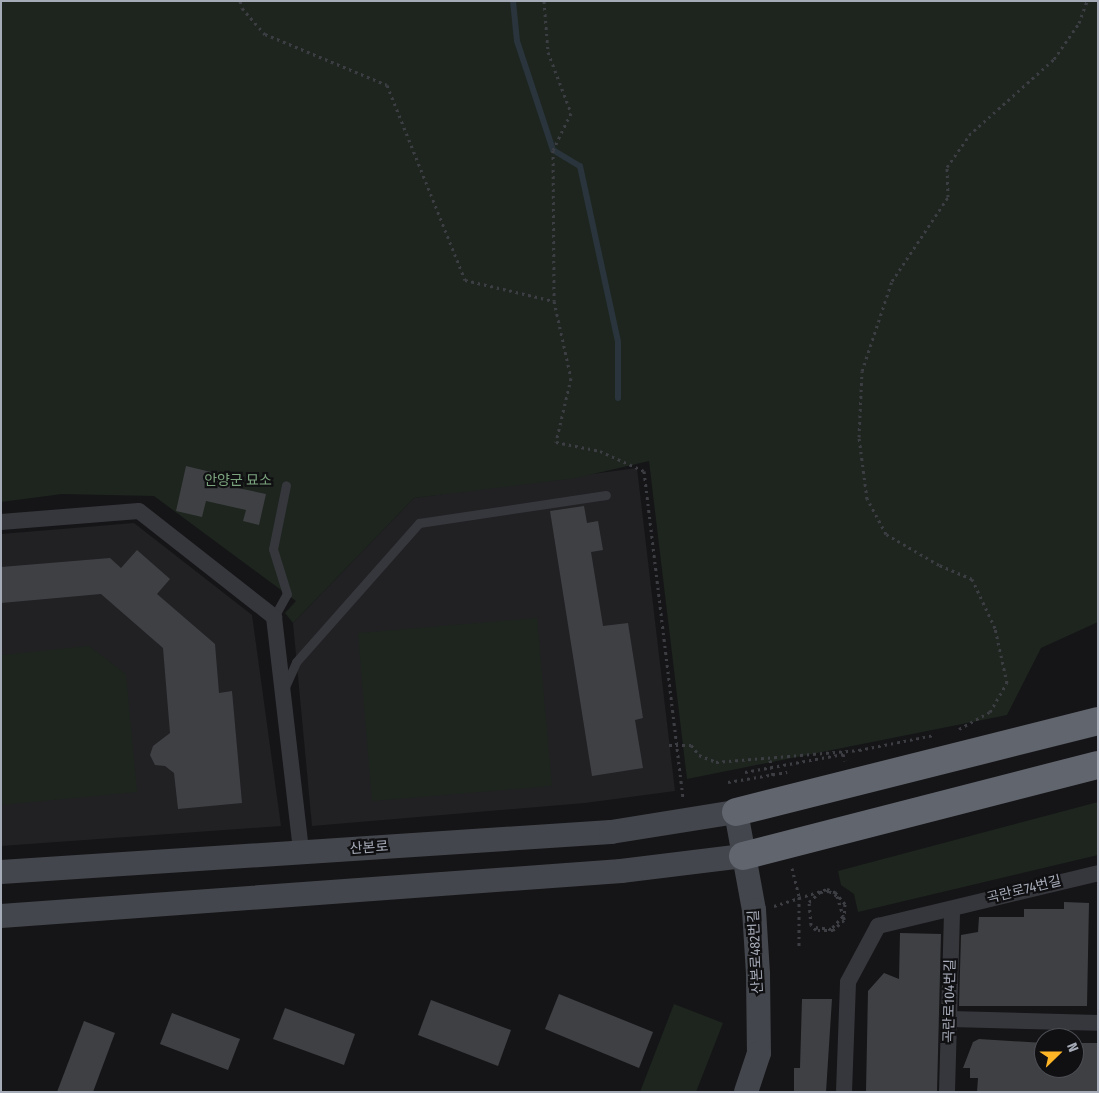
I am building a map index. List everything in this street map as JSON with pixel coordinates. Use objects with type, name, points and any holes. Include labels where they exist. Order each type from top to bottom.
[{"type":"highway","points":[[736,812],[1098,721]]},
{"type":"highway","points":[[743,856],[1098,765]]},
{"type":"street","points":[[1,522],[139,511],[274,617],[301,852]]},
{"type":"street","name":"산본로","points":[[1,872],[611,832],[686,818],[736,812]]},
{"type":"street","name":"산본로482번길","points":[[736,812],[754,910],[758,974],[758,1053],[746,1092]]},
{"type":"street","points":[[1,916],[611,871],[743,856]]},
{"type":"street","name":"곡란로74번길","points":[[844,1092],[848,982],[878,926],[952,910],[1098,873]]},
{"type":"street","name":"곡란로104번길","points":[[947,1092],[952,910]]},
{"type":"street","points":[[950,1019],[1098,1023]]},
{"type":"lane","points":[[274,617],[287,594],[273,549],[286,485]]},
{"type":"lane","points":[[283,692],[296,662],[419,523],[606,495]]},
{"type":"path","points":[[240,1],[242,8],[265,34],[387,85],[465,280],[554,300]]},
{"type":"path","points":[[544,1],[548,52],[570,113],[553,150],[554,300],[572,378],[556,442],[600,451],[644,471],[686,818]]},
{"type":"path","points":[[953,730],[990,712],[1007,683],[995,628],[972,579],[939,566],[886,534],[867,499],[858,418],[862,370],[892,281],[948,197],[947,167],[968,136],[1054,60],[1079,23],[1087,1]]},
{"type":"path","points":[[670,745],[691,746],[699,755],[716,762],[859,750],[937,734]]},
{"type":"path","points":[[745,772],[843,754],[845,761],[836,763]]},
{"type":"path","points":[[728,782],[791,771]]},
{"type":"path","points":[[799,946],[798,897],[827,889],[842,898],[846,912],[844,920],[838,928],[824,931],[811,925],[808,916],[813,896],[829,891],[838,896],[844,908],[840,923],[835,927],[815,927]]},
{"type":"shaded area","points":[[637,468],[675,791],[585,803],[312,826],[293,623],[414,498]]},
{"type":"shaded area","points":[[134,523],[252,615],[281,826],[1,846],[1,534]]},
{"type":"green space","name":"안양군 묘소","points":[[1,1],[1098,1],[1098,622],[1041,648],[1007,715],[687,779],[649,461],[576,478],[414,498],[293,623],[285,613],[296,601],[154,496],[62,494],[1,502]]},
{"type":"green space","points":[[537,618],[552,786],[372,801],[358,633]]},
{"type":"green space","points":[[89,646],[126,674],[137,792],[1,805],[1,655]]},
{"type":"green space","points":[[1098,802],[1098,855],[858,912],[854,894],[841,885],[838,871]]},
{"type":"green space","points":[[674,1004],[723,1023],[696,1092],[640,1092]]},
{"type":"building","points":[[186,466],[240,479],[238,488],[266,494],[259,525],[243,521],[246,510],[206,501],[202,517],[176,511]]},
{"type":"building","points":[[584,506],[587,523],[598,521],[603,550],[591,552],[603,626],[628,623],[643,718],[635,720],[643,768],[592,776],[550,511]]},
{"type":"building","points":[[137,550],[170,579],[157,594],[215,644],[219,693],[232,691],[242,803],[178,809],[174,773],[165,766],[155,765],[150,755],[153,746],[170,733],[163,648],[101,594],[1,603],[1,567],[110,558],[121,568]]},
{"type":"building","points":[[1064,902],[1089,903],[1087,1006],[959,1006],[961,935],[978,932],[979,917],[1024,917],[1024,909],[1064,909]]},
{"type":"building","points":[[900,933],[941,934],[937,1092],[866,1092],[868,991],[884,973],[899,979]]},
{"type":"building","points":[[559,994],[653,1032],[639,1068],[545,1029]]},
{"type":"building","points":[[802,999],[832,999],[826,1092],[794,1092],[794,1068],[800,1068]]},
{"type":"building","points":[[431,1000],[511,1030],[498,1066],[418,1035]]},
{"type":"building","points":[[285,1008],[355,1034],[344,1065],[273,1039]]},
{"type":"building","points":[[172,1013],[240,1039],[228,1070],[160,1044]]},
{"type":"building","points":[[84,1021],[115,1033],[93,1092],[57,1092]]},
{"type":"building","points":[[979,1039],[1034,1042],[1034,1078],[1084,1078],[1084,1043],[1098,1043],[1098,1092],[977,1092],[978,1078],[970,1078],[970,1068],[963,1068],[973,1042]]},
{"type":"waterway","points":[[513,1],[517,41],[553,150],[580,166],[618,342],[618,398]]}]
